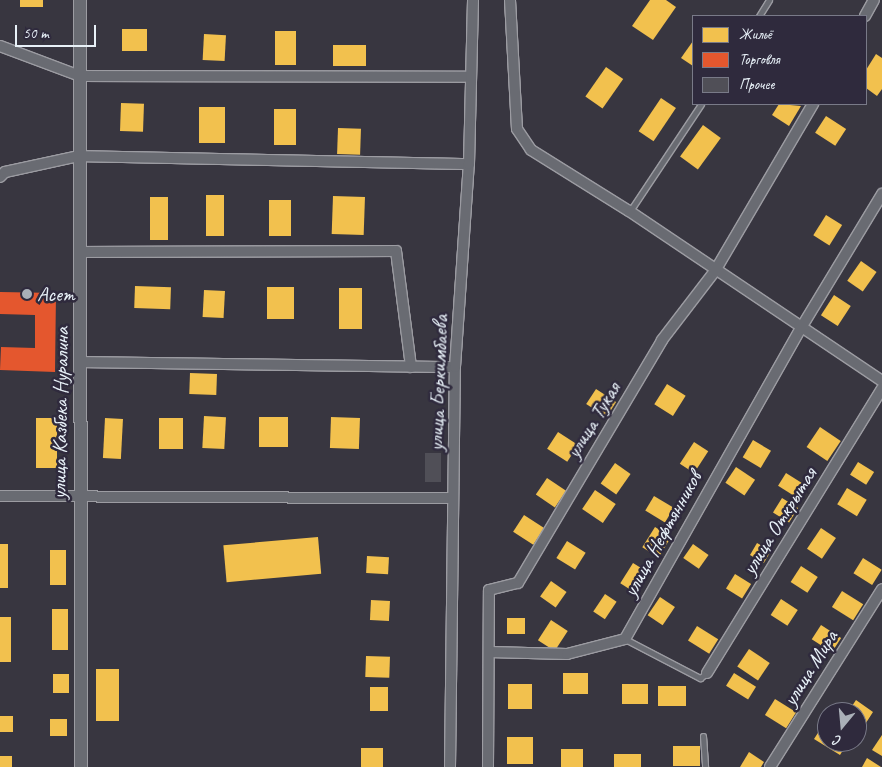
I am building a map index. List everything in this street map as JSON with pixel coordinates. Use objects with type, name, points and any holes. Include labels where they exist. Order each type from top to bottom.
[{"type":"street","name":"улица Казбека Нуралина","points":[[80,0],[79,156],[83,362],[79,498],[81,767]]},
{"type":"street","name":"улица Беркимбаева","points":[[450,767],[455,367],[469,164],[473,0]]},
{"type":"street","points":[[510,0],[517,129],[531,150],[629,211],[715,271],[882,381]]},
{"type":"street","points":[[866,15],[874,0]]},
{"type":"street","points":[[0,46],[80,76],[471,77]]},
{"type":"street","name":"улица Тукая","points":[[488,767],[489,590],[518,583],[662,340],[715,271],[812,105]]},
{"type":"street","points":[[0,177],[5,172],[79,156],[469,164]]},
{"type":"street","name":"улица Нефтянников","points":[[625,639],[801,328],[882,194]]},
{"type":"street","points":[[81,252],[396,251],[411,367]]},
{"type":"street","points":[[83,362],[455,367]]},
{"type":"street","name":"улица Открытая","points":[[707,673],[882,389]]},
{"type":"street","points":[[0,496],[79,498],[453,498]]},
{"type":"street","name":"улица Мира","points":[[770,767],[882,589]]},
{"type":"street","points":[[489,652],[567,654],[625,639]]},
{"type":"lane","points":[[760,15],[769,0]]},
{"type":"lane","points":[[629,211],[700,105]]},
{"type":"lane","points":[[625,639],[700,678],[707,673]]},
{"type":"lane","points":[[703,736],[705,767]]},
{"type":"building: Жильё","points":[[20,0],[43,0],[43,7],[20,7]]},
{"type":"building: Жильё","points":[[650,0],[666,0],[676,7],[653,40],[632,26]]},
{"type":"building: Жильё","points":[[122,29],[147,29],[147,51],[122,51]]},
{"type":"building: Жильё","points":[[275,31],[296,31],[296,65],[275,65]]},
{"type":"building: Жильё","points":[[204,34],[226,35],[225,61],[203,60]]},
{"type":"building: Жильё","points":[[692,42],[692,65],[681,58]]},
{"type":"building: Жильё","points":[[333,45],[366,45],[366,66],[333,66]]},
{"type":"building: Жильё","points":[[876,54],[882,58],[882,89],[877,96],[867,89],[867,68]]},
{"type":"building: Жильё","points":[[606,67],[623,79],[603,109],[585,96]]},
{"type":"building: Жильё","points":[[661,98],[676,108],[654,141],[639,131]]},
{"type":"building: Жильё","points":[[121,103],[144,104],[143,132],[120,131]]},
{"type":"building: Жильё","points":[[778,105],[801,106],[789,126],[772,115]]},
{"type":"building: Жильё","points":[[199,107],[225,107],[225,143],[199,143]]},
{"type":"building: Жильё","points":[[274,109],[296,109],[296,145],[274,145]]},
{"type":"building: Жильё","points":[[826,116],[846,129],[835,146],[815,133]]},
{"type":"building: Жильё","points":[[703,125],[721,138],[698,169],[680,157]]},
{"type":"building: Жильё","points":[[338,128],[361,129],[360,155],[337,154]]},
{"type":"building: Жильё","points":[[206,195],[224,195],[224,236],[206,236]]},
{"type":"building: Жильё","points":[[333,196],[365,197],[364,235],[332,234]]},
{"type":"building: Жильё","points":[[150,197],[168,197],[168,240],[150,240]]},
{"type":"building: Жильё","points":[[269,200],[291,200],[291,236],[269,236]]},
{"type":"building: Жильё","points":[[826,215],[842,225],[829,245],[813,235]]},
{"type":"building: Жильё","points":[[861,261],[877,272],[863,292],[847,281]]},
{"type":"building: Жильё","points":[[135,286],[171,287],[170,309],[134,308]]},
{"type":"building: Жильё","points":[[267,287],[294,287],[294,319],[267,319]]},
{"type":"building: Жильё","points":[[339,288],[362,288],[362,329],[339,329]]},
{"type":"building: Жильё","points":[[204,290],[225,291],[224,318],[203,317]]},
{"type":"building: Жильё","points":[[834,295],[851,306],[838,326],[821,315]]},
{"type":"building: Жильё","points":[[190,373],[217,374],[216,395],[189,394]]},
{"type":"building: Жильё","points":[[667,384],[686,396],[673,416],[654,404]]},
{"type":"building: Жильё","points":[[596,389],[616,402],[606,417],[586,404]]},
{"type":"building: Жильё","points":[[204,416],[226,417],[224,449],[202,448]]},
{"type":"building: Жильё","points":[[259,417],[288,417],[288,447],[259,447]]},
{"type":"building: Жильё","points":[[331,417],[360,418],[359,449],[330,448]]},
{"type":"building: Жильё","points":[[36,418],[57,418],[57,468],[36,468]]},
{"type":"building: Жильё","points":[[105,418],[123,419],[121,459],[103,458]]},
{"type":"building: Жильё","points":[[159,418],[183,418],[183,449],[159,449]]},
{"type":"building: Жильё","points":[[820,427],[841,441],[827,461],[807,447]]},
{"type":"building: Жильё","points":[[558,432],[578,445],[567,462],[547,449]]},
{"type":"building: Жильё","points":[[753,440],[771,451],[761,468],[743,457]]},
{"type":"building: Жильё","points":[[694,442],[708,451],[694,473],[680,464]]},
{"type":"building: Жильё","points":[[858,462],[874,472],[866,485],[850,475]]},
{"type":"building: Жильё","points":[[615,463],[631,474],[616,494],[601,483]]},
{"type":"building: Жильё","points":[[736,467],[755,480],[744,496],[725,483]]},
{"type":"building: Жильё","points":[[786,473],[805,485],[797,497],[778,486]]},
{"type":"building: Жильё","points":[[547,478],[566,491],[555,507],[536,495]]},
{"type":"building: Жильё","points":[[847,488],[867,500],[857,516],[837,504]]},
{"type":"building: Жильё","points":[[595,490],[616,504],[603,523],[582,509]]},
{"type":"building: Жильё","points":[[654,496],[674,508],[665,522],[645,511]]},
{"type":"building: Жильё","points":[[782,498],[798,508],[789,522],[773,512]]},
{"type":"building: Жильё","points":[[524,515],[544,528],[533,545],[513,532]]},
{"type":"building: Жильё","points":[[655,527],[671,537],[658,557],[642,547]]},
{"type":"building: Жильё","points":[[821,528],[836,538],[822,559],[807,549]]},
{"type":"building: Жильё","points":[[318,537],[321,574],[227,582],[223,545]]},
{"type":"building: Жильё","points":[[567,541],[586,553],[575,570],[556,558]]},
{"type":"building: Жильё","points":[[757,543],[771,551],[764,563],[750,555]]},
{"type":"building: Жильё","points":[[0,544],[8,544],[8,588],[0,588]]},
{"type":"building: Жильё","points":[[693,544],[709,555],[699,569],[683,558]]},
{"type":"building: Жильё","points":[[50,550],[66,550],[66,585],[50,585]]},
{"type":"building: Жильё","points":[[367,556],[389,557],[388,574],[366,573]]},
{"type":"building: Жильё","points":[[863,558],[882,570],[872,585],[853,573]]},
{"type":"building: Жильё","points":[[633,563],[649,573],[636,593],[620,583]]},
{"type":"building: Жильё","points":[[801,566],[818,577],[807,593],[791,582]]},
{"type":"building: Жильё","points":[[735,574],[751,584],[742,598],[726,588]]},
{"type":"building: Жильё","points":[[551,581],[567,592],[556,607],[540,597]]},
{"type":"building: Жильё","points":[[842,591],[863,604],[853,620],[832,607]]},
{"type":"building: Жильё","points":[[605,594],[617,602],[605,619],[593,611]]},
{"type":"building: Жильё","points":[[660,597],[675,607],[663,625],[648,615]]},
{"type":"building: Жильё","points":[[781,599],[798,610],[787,626],[771,615]]},
{"type":"building: Жильё","points":[[371,600],[390,601],[389,621],[370,620]]},
{"type":"building: Жильё","points":[[52,609],[68,609],[68,650],[52,650]]},
{"type":"building: Жильё","points":[[0,617],[11,617],[11,662],[0,662]]},
{"type":"building: Жильё","points":[[507,618],[525,618],[525,634],[507,634]]},
{"type":"building: Жильё","points":[[551,620],[568,631],[555,651],[538,640]]},
{"type":"building: Жильё","points":[[821,625],[841,638],[832,652],[812,639]]},
{"type":"building: Жильё","points":[[697,626],[718,639],[709,654],[688,640]]},
{"type":"building: Жильё","points":[[749,649],[770,663],[758,680],[737,666]]},
{"type":"building: Жильё","points":[[366,656],[390,657],[389,678],[365,677]]},
{"type":"building: Жильё","points":[[96,669],[119,669],[119,721],[96,721]]},
{"type":"building: Жильё","points":[[563,673],[588,673],[588,694],[563,694]]},
{"type":"building: Жильё","points":[[734,673],[756,687],[748,699],[726,686]]},
{"type":"building: Жильё","points":[[53,674],[69,674],[69,693],[53,693]]},
{"type":"building: Жильё","points":[[508,684],[532,684],[532,709],[508,709]]},
{"type":"building: Жильё","points":[[622,684],[648,684],[648,704],[622,704]]},
{"type":"building: Жильё","points":[[658,686],[686,686],[686,706],[658,706]]},
{"type":"building: Жильё","points":[[370,687],[388,687],[388,711],[370,711]]},
{"type":"building: Жильё","points":[[775,699],[796,712],[786,728],[765,715]]},
{"type":"building: Жильё","points":[[867,708],[873,712],[867,721]]},
{"type":"building: Жильё","points":[[0,716],[13,716],[13,732],[0,732]]},
{"type":"building: Жильё","points":[[50,719],[67,719],[67,736],[50,736]]},
{"type":"building: Жильё","points":[[882,735],[882,756],[872,750]]},
{"type":"building: Жильё","points":[[507,737],[533,737],[533,764],[507,764]]},
{"type":"building: Жильё","points":[[673,746],[700,746],[700,766],[673,766]]},
{"type":"building: Жильё","points":[[361,748],[383,748],[383,767],[361,767]]},
{"type":"building: Жильё","points":[[561,749],[583,749],[583,767],[561,767]]},
{"type":"building: Жильё","points":[[749,752],[764,762],[761,767],[740,767]]},
{"type":"building: Жильё","points":[[614,754],[641,754],[641,767],[614,767]]},
{"type":"building: Жильё","points":[[0,756],[12,756],[12,767],[0,767]]},
{"type":"building: Жильё","points":[[867,758],[881,767],[862,767]]},
{"type":"building: Торговля","points":[[0,292],[56,293],[55,372],[0,370],[1,347],[35,348],[35,315],[0,314]]},
{"type":"building: Прочее","points":[[425,453],[441,453],[441,482],[425,482]]},
{"type":"place","name":"Асет","points":[[27,294]]}]
